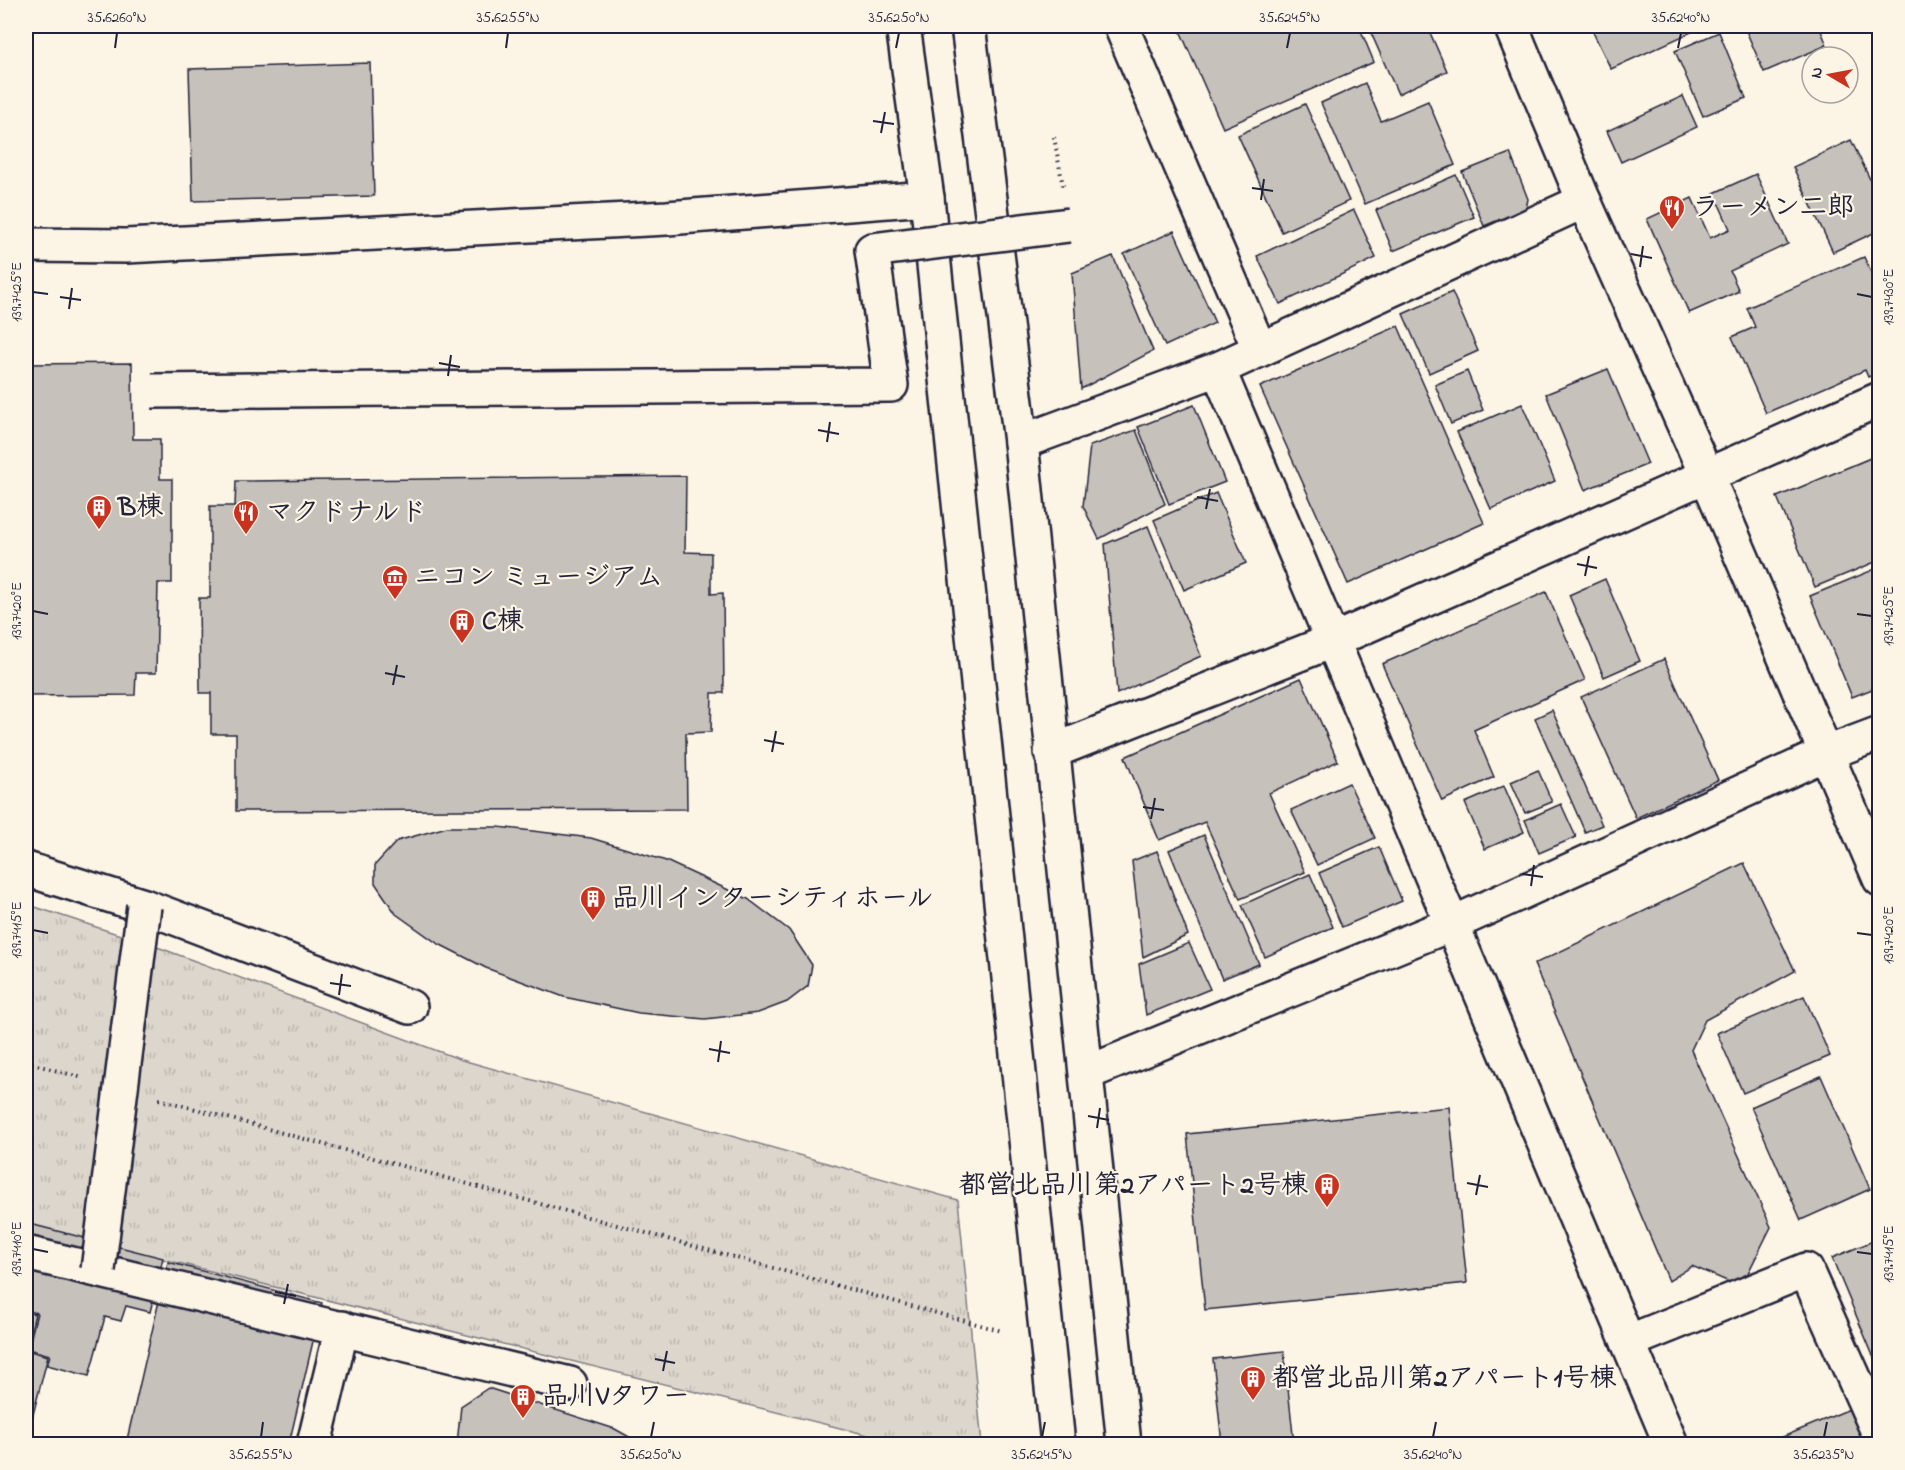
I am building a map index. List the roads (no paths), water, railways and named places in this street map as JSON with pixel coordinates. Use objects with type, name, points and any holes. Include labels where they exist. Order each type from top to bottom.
[{"type":"street","points":[[903,26],[927,198],[1058,1444]]},
{"type":"street","points":[[968,26],[1021,442],[1051,752],[1087,1073],[1124,1444]]},
{"type":"street","points":[[1120,26],[1259,348]]},
{"type":"street","points":[[1511,26],[1584,201],[1706,474],[1880,879]]},
{"type":"street","points":[[26,245],[126,246],[667,219],[927,198]]},
{"type":"street","points":[[1021,442],[1218,369],[1259,348],[1584,201]]},
{"type":"street","points":[[152,391],[891,385],[872,250],[1069,225]]},
{"type":"street","points":[[1218,369],[1454,923],[1671,1444]]},
{"type":"street","points":[[1051,752],[1332,641],[1880,399]]},
{"type":"street","points":[[1087,1073],[1454,923],[1827,753],[1880,733]]},
{"type":"street","points":[[26,869],[144,906],[410,1007]]},
{"type":"street","points":[[98,1270],[144,906]]},
{"type":"street","points":[[26,1253],[570,1384]]},
{"type":"street","points":[[1628,1342],[1806,1270],[1880,1436]]},
{"type":"street","points":[[314,1444],[342,1328]]},
{"type":"place","name":"ラーメン二郎","points":[[1672,231]]},
{"type":"place","name":"B棟","points":[[99,531]]},
{"type":"place","name":"マクドナルド","points":[[246,536]]},
{"type":"place","name":"ニコン ミュージアム","points":[[395,601]]},
{"type":"place","name":"C棟","points":[[462,645]]},
{"type":"place","name":"品川インターシティホール","points":[[593,922]]},
{"type":"place","name":"都営北品川第2アパート2号棟","points":[[1327,1209]]},
{"type":"place","name":"都営北品川第2アパート1号棟","points":[[1253,1402]]},
{"type":"place","name":"品川Vタワー","points":[[523,1420]]}]
